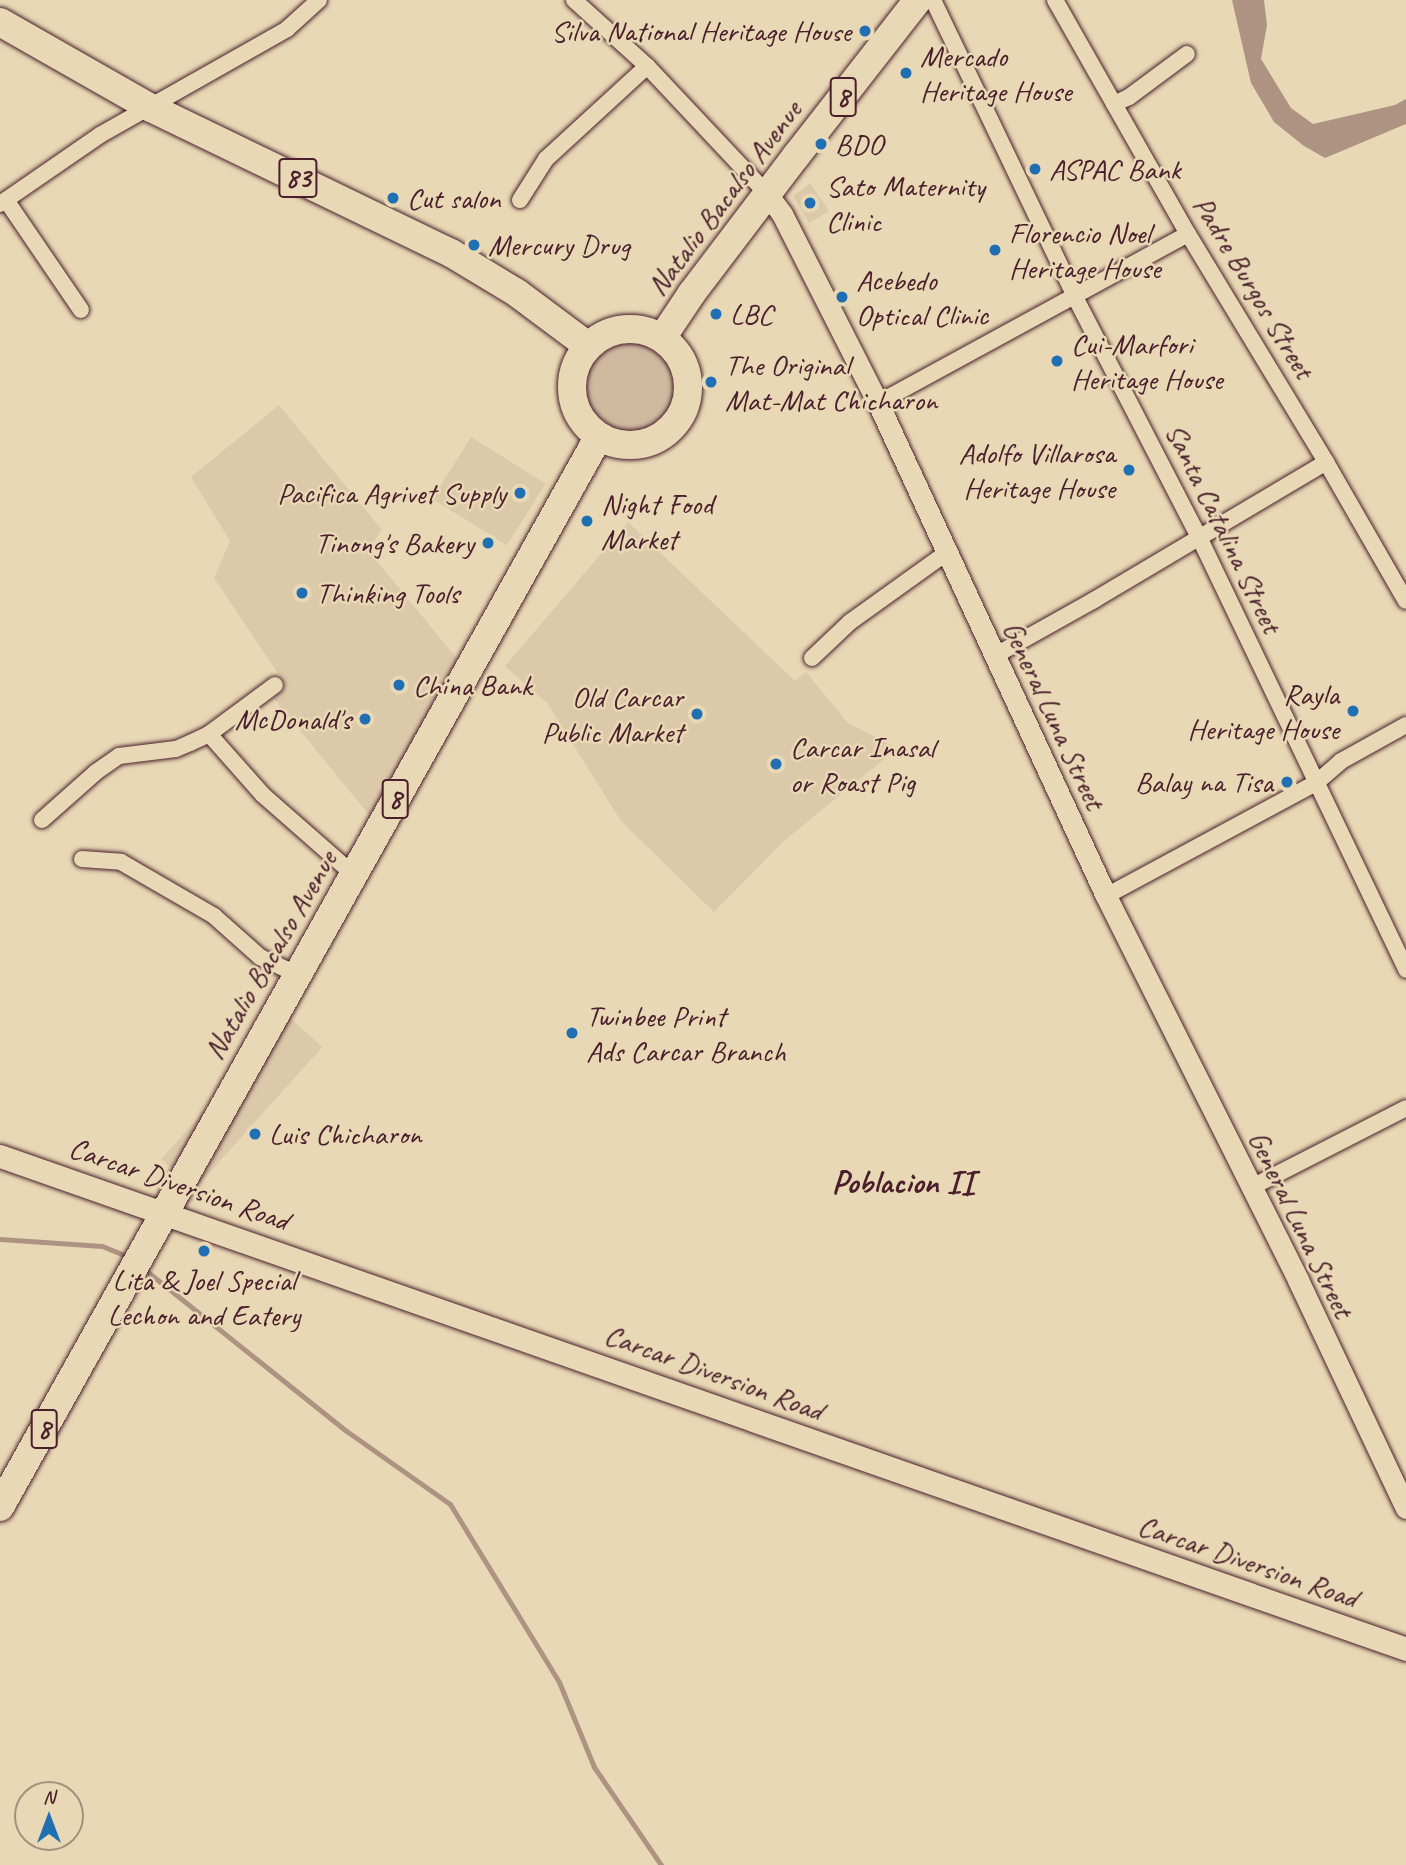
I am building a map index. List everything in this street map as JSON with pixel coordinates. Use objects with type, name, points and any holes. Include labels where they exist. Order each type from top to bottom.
[{"type":"highway","name":"Natalio Bacalso Avenue","points":[[662,338],[767,194],[918,0]]},
{"type":"highway","name":"83","points":[[0,22],[151,108],[451,253],[517,293],[588,346]]},
{"type":"highway","points":[[624,329],[643,330],[662,338],[682,360],[687,374],[687,397],[680,418],[658,438],[643,443],[613,443],[599,436],[586,425],[576,411],[572,377],[578,360],[588,346],[604,335],[624,329]]},
{"type":"highway","name":"Natalio Bacalso Avenue","points":[[0,1507],[599,436]]},
{"type":"main road","name":"Carcar Diversion Road","points":[[0,1156],[1406,1649]]},
{"type":"street","points":[[81,310],[3,202],[100,135],[287,29],[320,0]]},
{"type":"street","name":"General Luna Street","points":[[574,0],[647,66],[767,194],[782,214],[878,403],[1106,896],[1298,1280],[1406,1508]]},
{"type":"street","name":"Santa Catalina Street","points":[[933,0],[1075,297],[1199,537],[1405,963]]},
{"type":"street","name":"Padre Burgos Street","points":[[1055,0],[1188,234],[1326,462],[1406,601]]},
{"type":"street","points":[[1114,104],[1129,97],[1187,54]]},
{"type":"street","points":[[520,200],[546,159],[647,66]]},
{"type":"street","points":[[878,403],[1188,234]]},
{"type":"street","points":[[994,656],[1326,462]]},
{"type":"street","points":[[812,658],[850,621],[946,553]]},
{"type":"street","points":[[43,820],[96,772],[118,756],[176,749],[209,734],[275,685]]},
{"type":"street","points":[[1106,896],[1316,783],[1341,761],[1406,724]]},
{"type":"street","points":[[209,734],[272,803],[354,874]]},
{"type":"street","points":[[82,859],[121,862],[214,916],[260,957],[296,974]]},
{"type":"street","points":[[1250,1188],[1406,1108]]},
{"type":"shaded area","points":[[1232,0],[1264,0],[1267,25],[1261,59],[1291,108],[1313,124],[1395,105],[1406,99],[1406,124],[1325,158],[1304,146],[1274,122],[1251,83]]},
{"type":"shaded area","name":"Sato Maternity Clinic","points":[[810,183],[829,211],[809,223],[793,196]]},
{"type":"shaded area","points":[[630,335],[650,339],[667,350],[678,367],[682,387],[678,407],[667,424],[650,435],[630,439],[610,435],[593,424],[582,407],[578,387],[582,367],[593,350],[610,339]]},
{"type":"shaded area","points":[[279,405],[382,530],[368,550],[458,660],[385,796],[369,815],[271,695],[285,684],[214,578],[230,541],[191,477]]},
{"type":"shaded area","points":[[471,437],[546,484],[507,546],[432,499]]},
{"type":"shaded area","name":"Old Carcar Public Market","points":[[628,522],[795,681],[806,672],[848,723],[891,745],[893,752],[785,840],[714,912],[621,821],[548,704],[505,666]]},
{"type":"shaded area","points":[[289,1017],[322,1047],[195,1189],[161,1159]]},
{"type":"waterway","points":[[0,1239],[102,1246],[131,1258]]},
{"type":"waterway","points":[[144,1269],[345,1430],[450,1504],[559,1682],[594,1767],[661,1865]]},
{"type":"place","name":"Silva National Heritage House","points":[[865,31]]},
{"type":"place","name":"Mercado Heritage House","points":[[906,73]]},
{"type":"place","name":"BDO","points":[[821,144]]},
{"type":"place","name":"ASPAC Bank","points":[[1035,169]]},
{"type":"place","name":"Cut salon","points":[[393,198]]},
{"type":"place","name":"Sato Maternity Clinic","points":[[810,203]]},
{"type":"place","name":"Mercury Drug","points":[[474,245]]},
{"type":"place","name":"Florencio Noel Heritage House","points":[[995,250]]},
{"type":"place","name":"Acebedo Optical Clinic","points":[[842,297]]},
{"type":"place","name":"LBC","points":[[716,314]]},
{"type":"place","name":"Cui-Marfori Heritage House","points":[[1057,361]]},
{"type":"place","name":"The Original Mat-Mat Chicharon","points":[[711,382]]},
{"type":"place","name":"Adolfo Villarosa Heritage House","points":[[1129,470]]},
{"type":"place","name":"Pacifica Agrivet Supply","points":[[520,493]]},
{"type":"place","name":"Night Food Market","points":[[587,521]]},
{"type":"place","name":"Tinong's Bakery","points":[[488,543]]},
{"type":"place","name":"Thinking Tools","points":[[302,593]]},
{"type":"place","name":"China Bank","points":[[399,685]]},
{"type":"place","name":"Rayla Heritage House","points":[[1353,711]]},
{"type":"place","name":"Old Carcar Public Market","points":[[697,714]]},
{"type":"place","name":"McDonald's","points":[[365,719]]},
{"type":"place","name":"Carcar Inasal or Roast Pig","points":[[776,764]]},
{"type":"place","name":"Balay na Tisa","points":[[1287,782]]},
{"type":"place","name":"Twinbee Print Ads Carcar Branch","points":[[572,1033]]},
{"type":"place","name":"Luis Chicharon","points":[[255,1134]]},
{"type":"place","name":"Lita & Joel Special Lechon and Eatery","points":[[204,1251]]},
{"type":"district","name":"Poblacion II","points":[[903,1183]]}]
